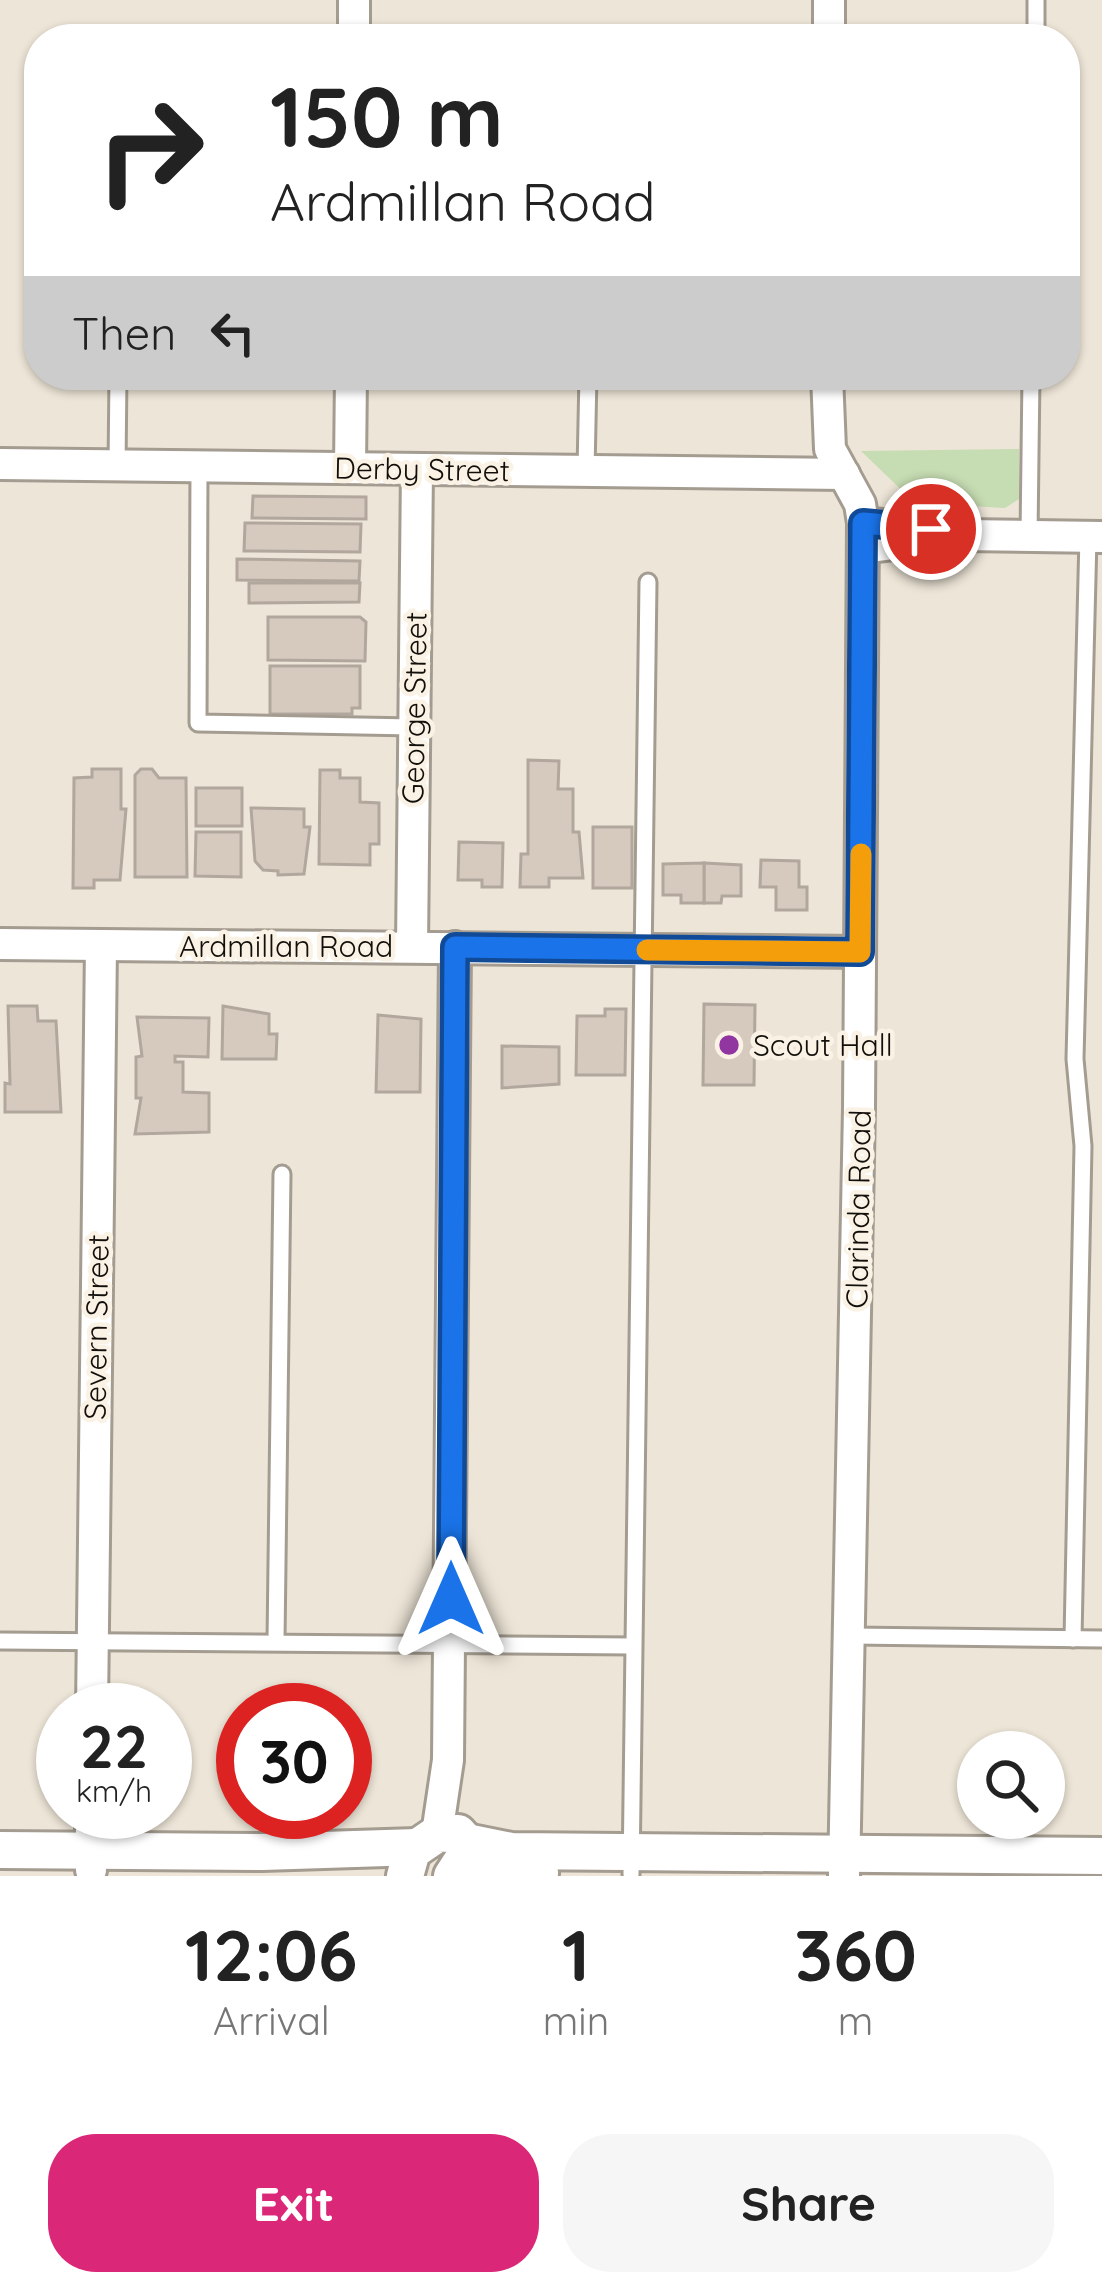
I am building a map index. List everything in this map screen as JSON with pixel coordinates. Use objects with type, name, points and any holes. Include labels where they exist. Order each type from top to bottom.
[{"type":"street","points":[[350,467],[351,390]]},
{"type":"street","name":"Clarinda Road","points":[[827,390],[828,439],[860,504],[863,535],[852,1636],[845,1868]]},
{"type":"street","name":"Derby Street","points":[[0,464],[844,474]]},
{"type":"street","name":"George Street","points":[[412,947],[417,469]]},
{"type":"street","points":[[863,535],[1095,538]]},
{"type":"street","name":"Ardmillan Road","points":[[0,944],[860,952]]},
{"type":"street","name":"Severn Street","points":[[92,1683],[101,945]]},
{"type":"street","points":[[445,1855],[455,947]]},
{"type":"street","points":[[91,1839],[91,1860]]},
{"type":"street","points":[[0,1850],[91,1860],[182,1861],[511,1851],[631,1862],[1102,1874]]},
{"type":"street","points":[[845,1868],[1102,1856]]},
{"type":"street","points":[[0,1870],[91,1860]]},
{"type":"street","points":[[182,1861],[379,1876]]},
{"type":"lane","points":[[117,466],[118,390]]},
{"type":"lane","points":[[586,470],[588,390]]},
{"type":"lane","points":[[1029,536],[1031,390]]},
{"type":"lane","points":[[199,468],[198,723],[413,727]]},
{"type":"lane","points":[[1073,1639],[1082,1146],[1076,1059],[1095,538]]},
{"type":"lane","points":[[631,1862],[648,582]]},
{"type":"lane","points":[[276,1641],[282,1174]]},
{"type":"lane","points":[[852,1636],[1102,1639]]},
{"type":"lane","points":[[0,1641],[633,1646]]},
{"type":"green space","points":[[1019,449],[1019,499],[1005,508],[915,503],[861,451]]},
{"type":"building","points":[[253,496],[366,497],[366,519],[252,518]]},
{"type":"building","points":[[245,523],[361,524],[360,552],[244,551]]},
{"type":"building","points":[[237,559],[360,561],[359,581],[237,580]]},
{"type":"building","points":[[249,583],[360,583],[359,602],[249,603]]},
{"type":"building","points":[[268,617],[360,617],[366,622],[365,661],[268,660]]},
{"type":"building","points":[[270,666],[360,666],[360,708],[352,708],[352,714],[270,714]]},
{"type":"building","points":[[528,760],[559,761],[558,789],[573,789],[573,832],[579,832],[583,878],[549,878],[549,887],[520,887],[521,854],[528,854]]},
{"type":"building","points":[[92,769],[121,769],[121,809],[126,809],[120,880],[94,880],[94,888],[73,888],[74,778],[92,777]]},
{"type":"building","points":[[141,769],[152,769],[159,778],[186,778],[187,877],[135,877],[135,775]]},
{"type":"building","points":[[320,770],[340,770],[340,778],[360,778],[360,802],[379,803],[379,844],[370,844],[370,865],[319,864]]},
{"type":"building","points":[[196,788],[242,788],[242,826],[196,826]]},
{"type":"building","points":[[251,808],[304,809],[304,827],[310,827],[304,874],[278,875],[255,861]]},
{"type":"building","points":[[593,827],[632,827],[632,888],[593,888]]},
{"type":"building","points":[[196,832],[241,832],[241,877],[195,876]]},
{"type":"building","points":[[459,842],[503,843],[502,887],[482,887],[482,880],[458,880]]},
{"type":"building","points":[[761,860],[799,861],[799,887],[807,887],[807,910],[776,910],[776,887],[760,887]]},
{"type":"building","points":[[704,863],[741,865],[741,896],[704,903]]},
{"type":"building","points":[[704,863],[704,903],[681,903],[681,895],[663,895],[663,864]]},
{"type":"building","name":"Scout Hall","points":[[704,1004],[755,1005],[754,1085],[703,1085]]},
{"type":"building","points":[[8,1006],[37,1006],[38,1021],[56,1021],[61,1112],[5,1112],[5,1083],[10,1084]]},
{"type":"building","points":[[223,1006],[269,1014],[269,1034],[277,1034],[276,1059],[222,1059]]},
{"type":"building","points":[[605,1009],[626,1009],[625,1075],[576,1075],[577,1016],[605,1016]]},
{"type":"building","points":[[378,1015],[421,1019],[420,1092],[376,1092]]},
{"type":"building","points":[[137,1017],[209,1018],[208,1057],[175,1056],[175,1062],[183,1062],[183,1092],[209,1093],[209,1132],[135,1134],[141,1098],[136,1098],[136,1057],[142,1056]]},
{"type":"building","points":[[502,1046],[559,1047],[559,1084],[502,1088]]},
{"type":"slow traffic","points":[[647,950],[860,952],[861,854]]},
{"type":"place","name":"Scout Hall","points":[[729,1045]]},
{"type":"route","points":[[451,1599],[455,947],[860,952],[863,523],[931,529]]}]
